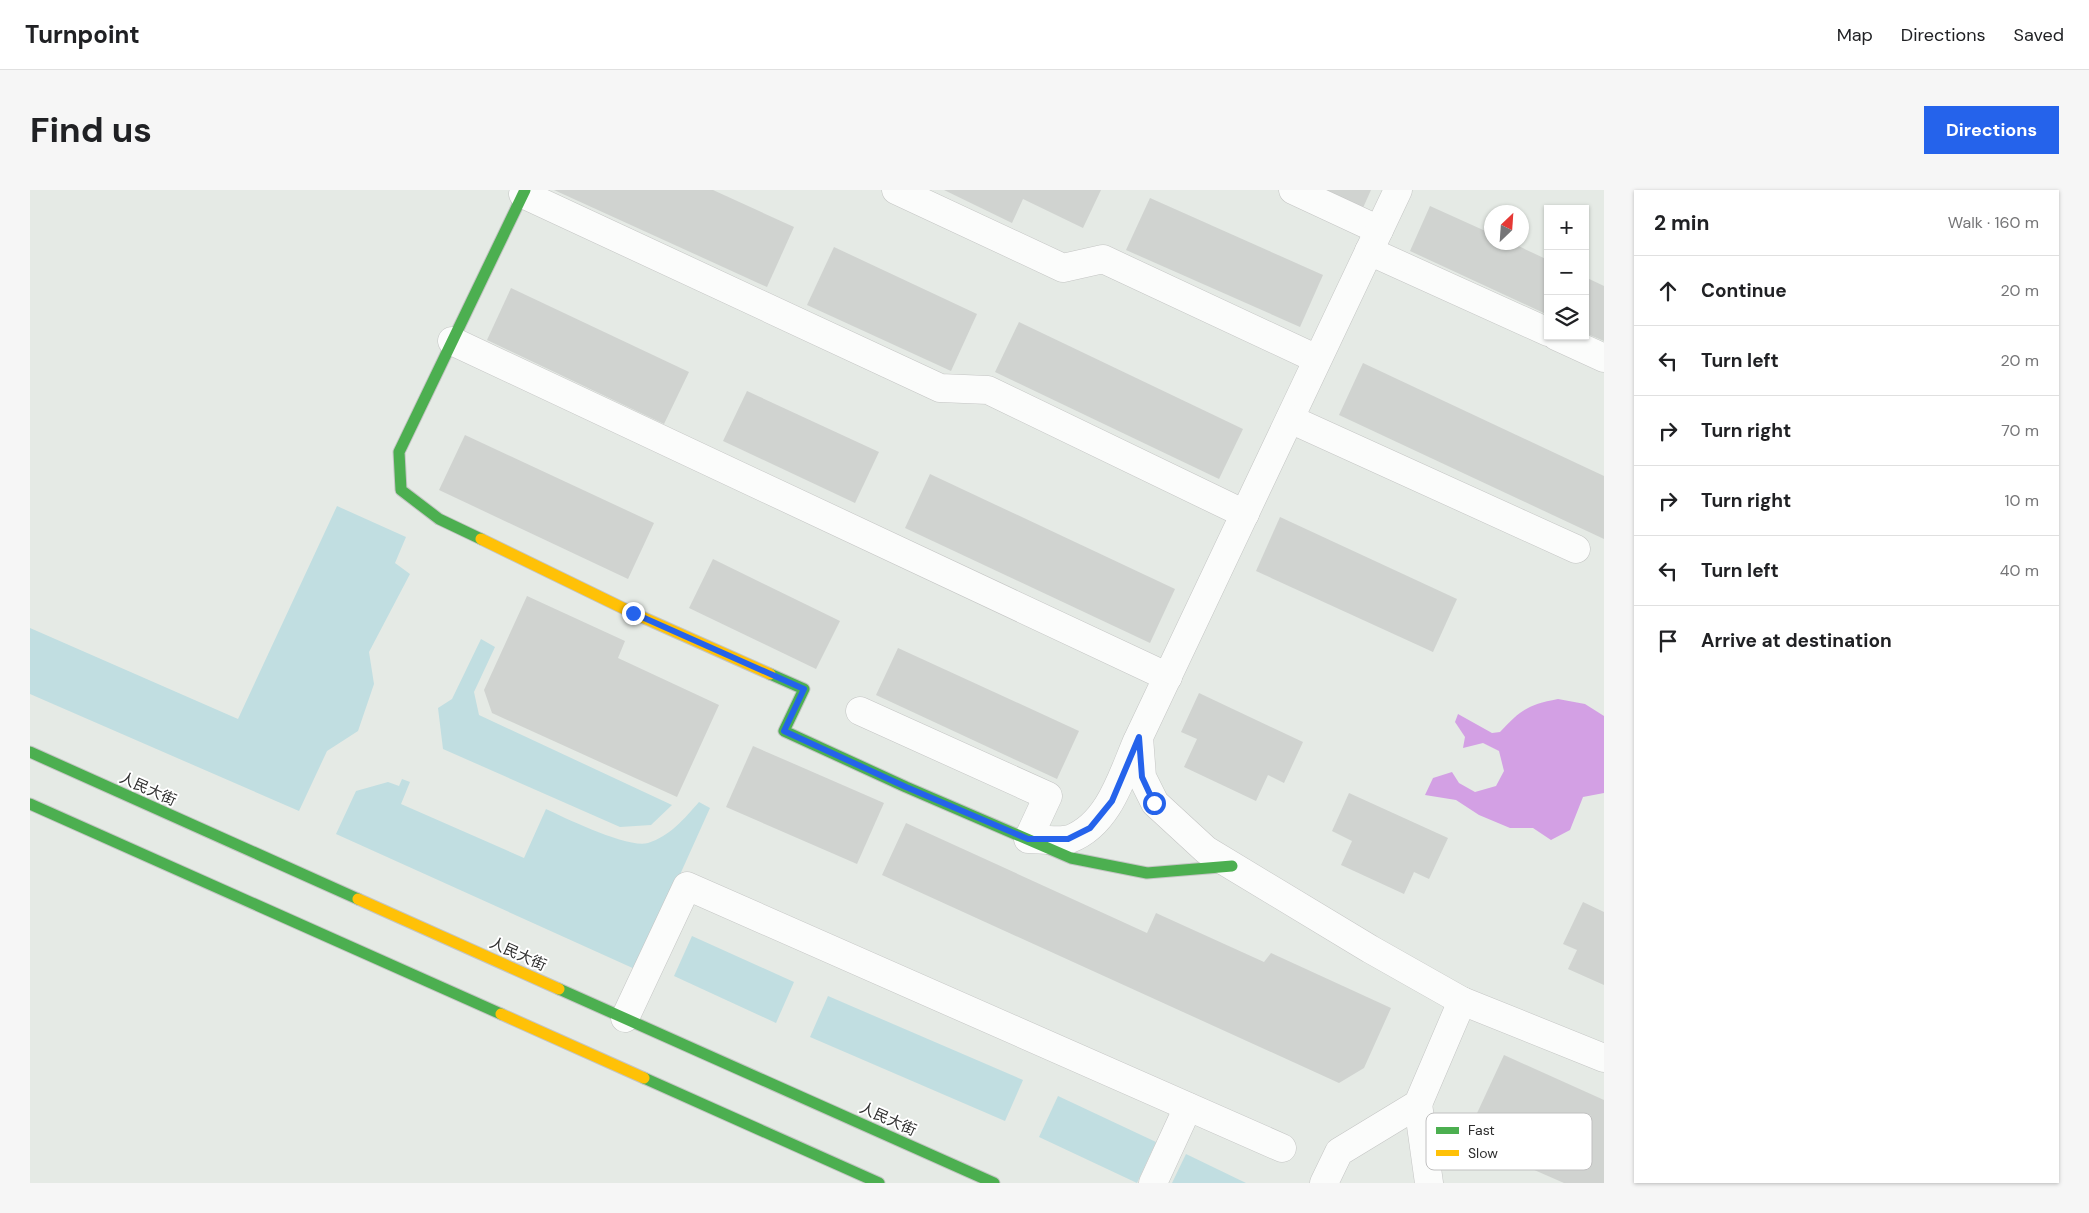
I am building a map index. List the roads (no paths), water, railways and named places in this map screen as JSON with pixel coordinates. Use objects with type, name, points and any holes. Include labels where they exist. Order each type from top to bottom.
[{"type":"main road","points":[[524,192],[399,452],[401,490],[439,519],[633,613],[804,689],[784,731],[906,787],[1070,858],[1147,873],[1232,866]]},
{"type":"main road","name":"人民大街","points":[[30,752],[994,1183]]},
{"type":"main road","points":[[30,804],[879,1183]]},
{"type":"street","points":[[896,190],[1063,268],[1103,260],[1317,359]]},
{"type":"street","points":[[1293,190],[1374,240],[1544,330]]},
{"type":"street","points":[[860,711],[1048,796],[1028,839],[1068,839],[1090,828],[1112,801],[1139,737],[1398,190]]},
{"type":"street","points":[[524,192],[940,388],[988,390],[1244,514]]},
{"type":"street","points":[[1565,340],[1604,358]]},
{"type":"street","points":[[452,341],[1168,676]]},
{"type":"street","points":[[1290,419],[1576,549]]},
{"type":"street","points":[[1139,737],[1142,777],[1154,803],[1206,850],[1462,1001],[1604,1058]]},
{"type":"street","points":[[625,1018],[687,886],[1282,1148]]},
{"type":"street","points":[[1426,1161],[1418,1104],[1462,1001]]},
{"type":"street","points":[[1324,1183],[1339,1152],[1418,1104]]},
{"type":"street","points":[[1153,1183],[1188,1107]]},
{"type":"street","points":[[1427,1170],[1429,1183]]}]
